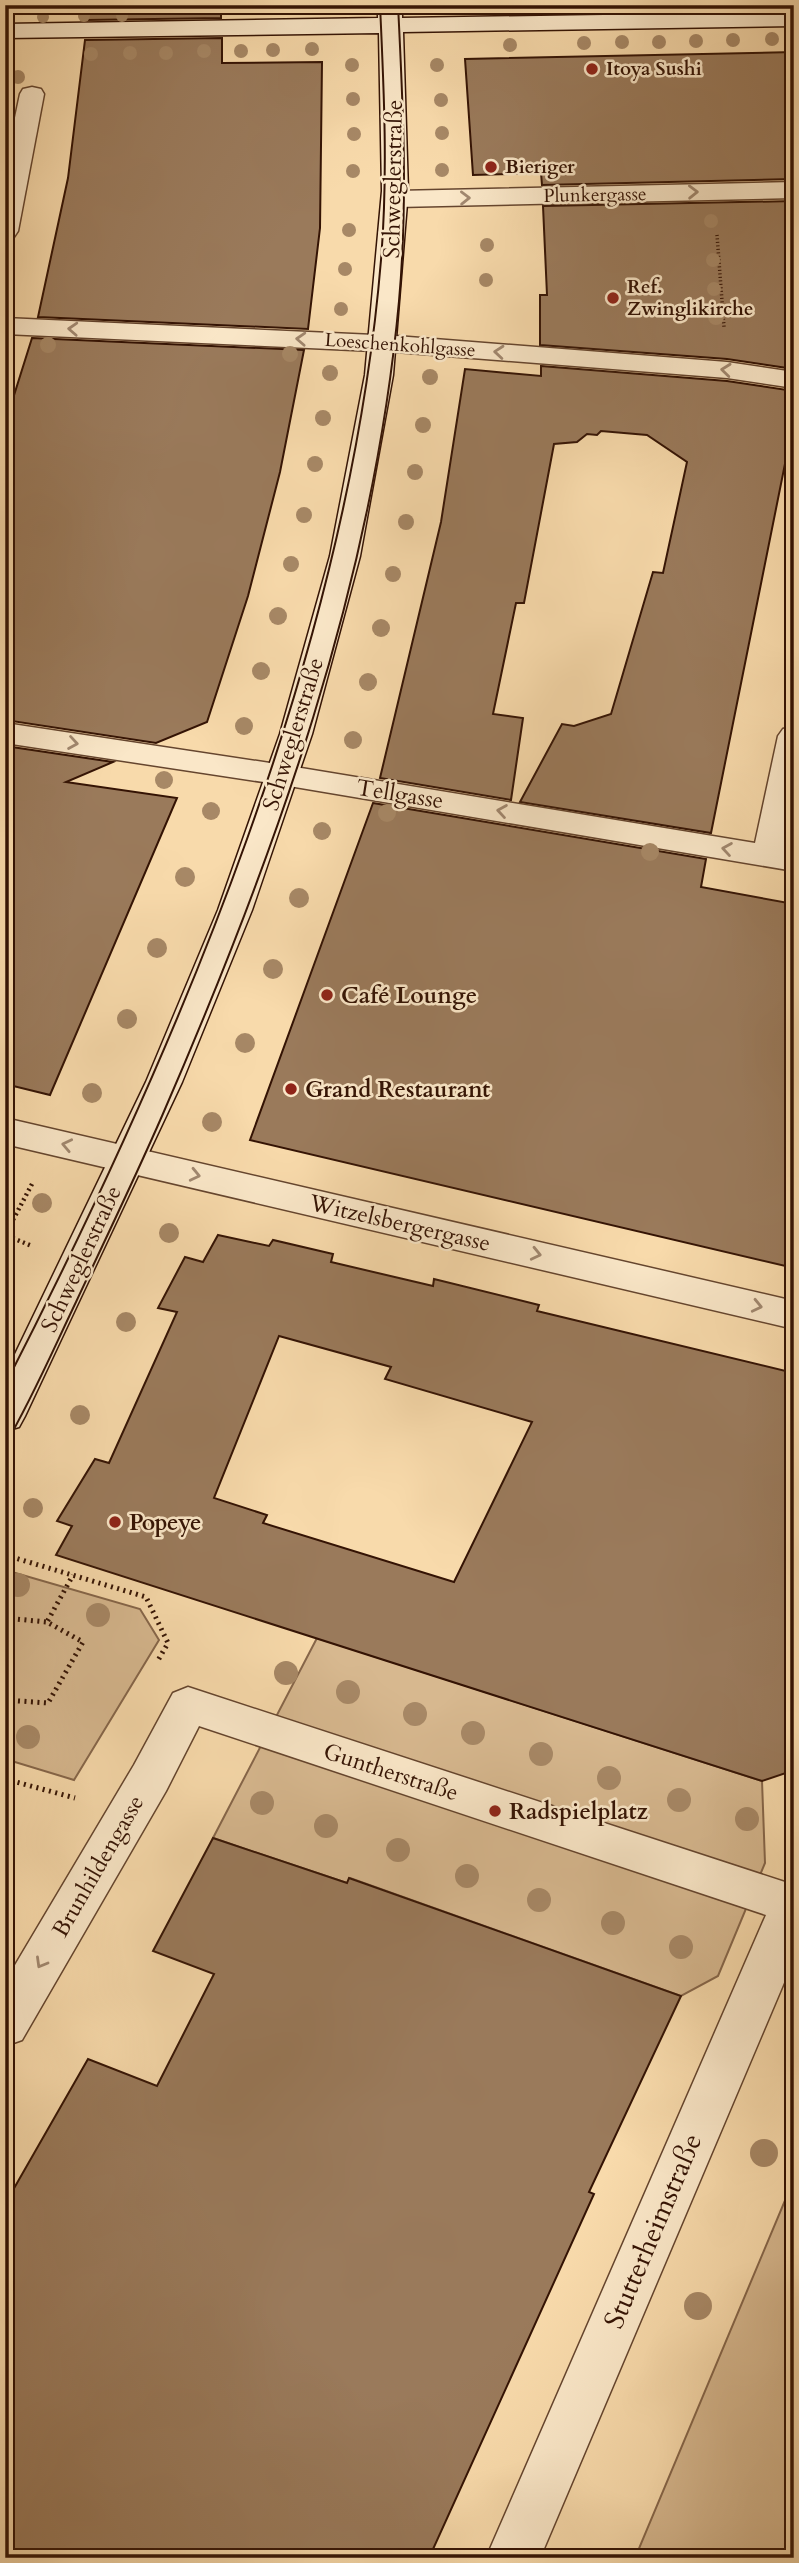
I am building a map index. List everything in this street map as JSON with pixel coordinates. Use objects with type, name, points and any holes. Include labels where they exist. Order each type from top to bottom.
[{"type":"street","points":[[5,30],[391,15],[794,19]]},
{"type":"street","name":"Schweglerstraße","points":[[5,1416],[73,1281],[206,982],[283,775],[347,544],[369,444],[386,343],[397,199],[391,15]]},
{"type":"street","points":[[5,231],[32,94]]},
{"type":"street","name":"Plunkergasse","points":[[397,199],[794,190]]},
{"type":"street","name":"Loeschenkohlgasse","points":[[5,326],[386,343],[727,370],[794,380]]},
{"type":"street","name":"Tellgasse","points":[[5,733],[283,775],[781,858]]},
{"type":"street","points":[[781,858],[794,736]]},
{"type":"street","name":"Witzelsbergergasse","points":[[5,1131],[794,1315]]},
{"type":"street","name":"Brunhildengasse","points":[[5,2025],[150,1778],[188,1705]]},
{"type":"street","name":"Guntherstraße","points":[[188,1705],[794,1904]]},
{"type":"street","name":"Stutterheimstraße","points":[[513,2558],[794,1904]]},
{"type":"path","points":[[714,192],[727,370]]},
{"type":"path","points":[[42,1250],[5,1235],[54,1142]]},
{"type":"path","points":[[5,1555],[146,1597],[168,1643],[154,1666]]},
{"type":"path","points":[[47,1622],[73,1575]]},
{"type":"path","points":[[5,1618],[47,1622],[83,1642],[48,1703],[5,1700]]},
{"type":"path","points":[[71,1797],[78,1786]]},
{"type":"shaded area","points":[[5,1570],[140,1609],[159,1640],[74,1780],[5,1759]]},
{"type":"shaded area","name":"Radspielplatz","points":[[317,1638],[762,1781],[765,1863],[718,1976],[681,1996],[350,1878],[347,1883],[213,1838]]},
{"type":"shaded area","points":[[794,2179],[794,2558],[635,2558]]},
{"type":"building","points":[[88,5],[221,5],[221,18],[87,20]]},
{"type":"building","points":[[222,38],[222,63],[322,62],[320,228],[308,329],[38,317],[68,178],[85,40]]},
{"type":"building","points":[[794,52],[794,179],[542,185],[541,173],[473,175],[465,59]]},
{"type":"building","points":[[794,201],[794,369],[727,359],[540,345],[540,295],[547,295],[543,206]]},
{"type":"building","points":[[32,338],[304,350],[280,472],[248,596],[207,722],[156,743],[5,720],[5,424]]},
{"type":"building","points":[[541,366],[727,381],[794,391],[794,419],[711,833],[520,802],[562,724],[574,726],[611,714],[653,572],[663,573],[687,462],[647,435],[601,431],[597,435],[587,434],[577,442],[554,444],[524,603],[516,603],[493,714],[523,718],[511,800],[380,778],[441,522],[465,369],[541,376]]},
{"type":"building","points":[[5,746],[113,762],[66,782],[177,798],[50,1095],[5,1084]]},
{"type":"building","points":[[373,803],[706,859],[701,887],[794,904],[794,1268],[250,1140]]},
{"type":"building","points":[[218,1235],[269,1246],[273,1240],[333,1254],[331,1262],[433,1286],[434,1279],[539,1305],[537,1311],[794,1373],[794,1758],[786,1773],[762,1781],[56,1555],[72,1526],[57,1521],[95,1459],[109,1463],[177,1312],[158,1308],[185,1257],[203,1262]],"holes":[[[279,1336],[391,1367],[385,1379],[532,1422],[454,1582],[263,1523],[267,1515],[214,1498]]]},
{"type":"building","points":[[213,1838],[347,1883],[349,1878],[681,1996],[589,2192],[594,2194],[429,2558],[5,2558],[5,2204],[88,2059],[157,2086],[214,1974],[153,1951]]},
{"type":"tram line","points":[[5,1385],[134,1119],[193,980],[247,839],[294,696],[334,551],[363,405],[381,260],[385,164],[380,5]]},
{"type":"tram line","points":[[5,1445],[42,1374],[131,1186],[204,1018],[280,819],[313,718],[342,615],[367,512],[386,407],[399,301],[404,190],[398,5]]},
{"type":"place","name":"Itoya Sushi","points":[[592,69]]},
{"type":"place","name":"Bieriger","points":[[491,167]]},
{"type":"place","name":"Ref. Zwinglikirche","points":[[613,298]]},
{"type":"place","name":"Café Lounge","points":[[327,995]]},
{"type":"place","name":"Grand Restaurant","points":[[291,1089]]},
{"type":"place","name":"Popeye","points":[[115,1522]]},
{"type":"place","name":"Radspielplatz","points":[[495,1811]]}]
